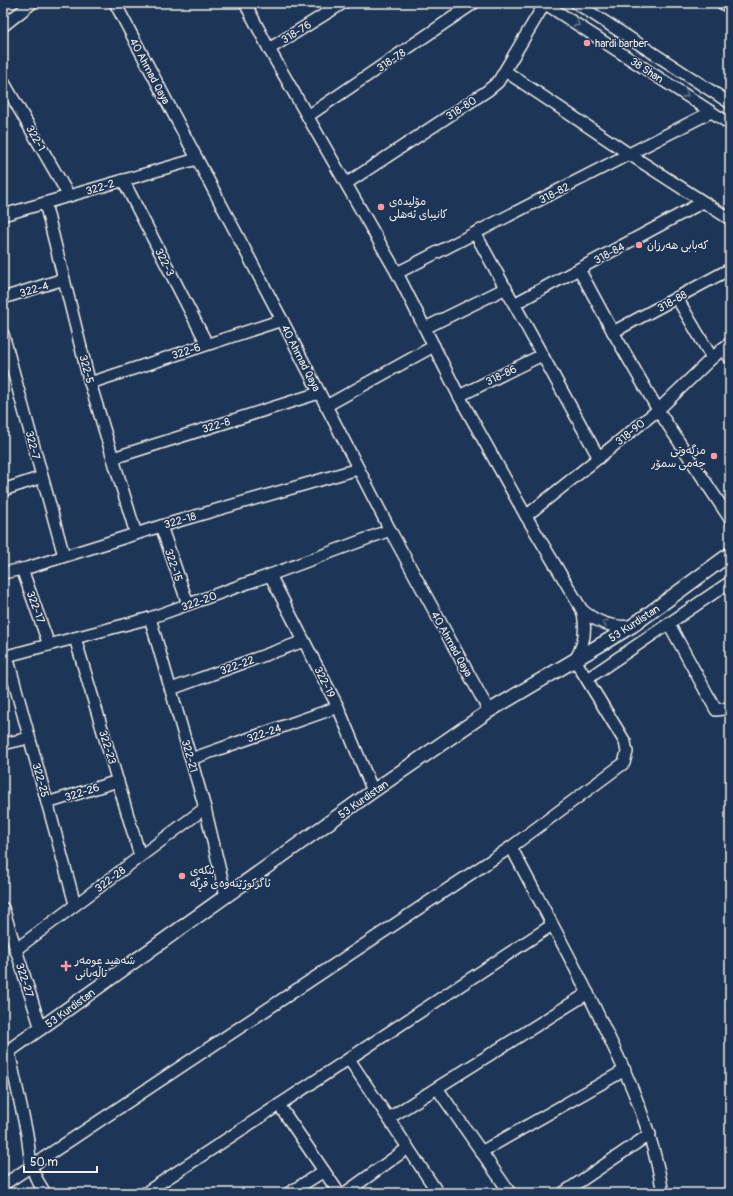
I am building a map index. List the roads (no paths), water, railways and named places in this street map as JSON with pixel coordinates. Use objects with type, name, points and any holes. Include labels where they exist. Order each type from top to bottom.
[{"type":"main road","name":"53 Kurdistan","points":[[6,1053],[373,791],[489,711],[632,626],[730,554]]},
{"type":"street","points":[[3,26],[32,3]]},
{"type":"street","name":"40 Ahmad Qaya","points":[[115,3],[282,320],[390,530],[489,711]]},
{"type":"street","points":[[3,1184],[511,846],[624,763],[627,752],[625,742],[575,660],[582,646],[585,632],[582,610],[526,516],[459,396],[397,273],[347,183],[269,49],[245,3]]},
{"type":"street","name":"318-76","points":[[269,49],[343,3]]},
{"type":"street","name":"318-78","points":[[308,116],[474,3]]},
{"type":"street","name":"38 Shan","points":[[545,3],[730,124]]},
{"type":"street","name":"318-80","points":[[347,183],[487,91],[498,82],[545,3]]},
{"type":"street","name":"38 Shan","points":[[576,3],[730,103]]},
{"type":"street","points":[[722,3],[730,8]]},
{"type":"street","points":[[505,71],[730,219]]},
{"type":"street","name":"322-1","points":[[3,81],[69,196]]},
{"type":"street","name":"318-82","points":[[397,273],[711,112]]},
{"type":"street","name":"322-2","points":[[3,215],[197,159]]},
{"type":"street","name":"322-3","points":[[123,180],[207,344]]},
{"type":"street","name":"318-84","points":[[514,304],[703,202]]},
{"type":"street","name":"322-5","points":[[45,203],[90,382],[136,534]]},
{"type":"street","points":[[476,233],[599,458]]},
{"type":"street","points":[[580,269],[613,332],[658,410],[730,519]]},
{"type":"street","name":"318-88","points":[[613,332],[730,269]]},
{"type":"street","name":"322-4","points":[[3,298],[64,279]]},
{"type":"street","points":[[424,328],[506,288]]},
{"type":"street","points":[[677,298],[712,358]]},
{"type":"street","name":"322-6","points":[[90,382],[282,320]]},
{"type":"street","name":"322-7","points":[[3,334],[64,556]]},
{"type":"street","points":[[727,345],[730,358]]},
{"type":"street","name":"318-90","points":[[526,516],[658,410],[727,345]]},
{"type":"street","points":[[326,406],[434,346]]},
{"type":"street","name":"318-86","points":[[459,396],[542,355]]},
{"type":"street","name":"322-8","points":[[113,458],[319,393]]},
{"type":"street","name":"322-18","points":[[3,573],[22,569],[161,526],[358,469]]},
{"type":"street","points":[[3,490],[39,478],[42,479]]},
{"type":"street","name":"322-15","points":[[161,526],[188,604]]},
{"type":"street","name":"322-20","points":[[5,656],[150,618],[390,530]]},
{"type":"street","name":"322-17","points":[[22,569],[49,645]]},
{"type":"street","name":"322-19","points":[[270,575],[338,707],[373,791]]},
{"type":"street","points":[[587,679],[730,582]]},
{"type":"street","points":[[582,610],[594,619],[609,625],[625,627],[632,626]]},
{"type":"street","name":"322-21","points":[[150,618],[205,808],[226,896]]},
{"type":"street","points":[[669,624],[716,710],[730,708]]},
{"type":"street","name":"322-23","points":[[75,638],[140,856]]},
{"type":"street","name":"322-22","points":[[171,689],[304,641]]},
{"type":"street","name":"322-25","points":[[5,656],[76,904]]},
{"type":"street","name":"322-24","points":[[191,759],[338,707]]},
{"type":"street","points":[[3,744],[29,738]]},
{"type":"street","name":"322-26","points":[[47,803],[118,781]]},
{"type":"street","name":"322-28","points":[[15,950],[205,808]]},
{"type":"street","points":[[511,846],[588,993],[625,1070],[650,1134],[659,1169],[663,1193]]},
{"type":"street","name":"322-27","points":[[3,908],[15,950],[41,1028]]},
{"type":"street","points":[[145,1193],[552,925]]},
{"type":"street","points":[[389,1118],[588,993]]},
{"type":"street","points":[[6,1053],[27,1134],[31,1166],[36,1178],[46,1193]]},
{"type":"street","points":[[349,1059],[438,1193]]},
{"type":"street","points":[[481,1152],[625,1070]]},
{"type":"street","points":[[437,1088],[510,1193]]},
{"type":"street","points":[[279,1105],[339,1193]]},
{"type":"street","points":[[563,1193],[650,1134]]},
{"type":"street","points":[[345,1193],[408,1148]]},
{"type":"street","points":[[290,1193],[324,1170]]},
{"type":"place","name":"hardi barber","points":[[587,43]]},
{"type":"place","name":"مۆلیدەی کانیبای ئەهلی","points":[[381,207]]},
{"type":"place","name":"کەبابی هەرزان","points":[[639,245]]},
{"type":"place","name":"مزگەوتی چەمی سمۆر","points":[[714,456]]},
{"type":"place","name":"بنکەی ئاگرکوژێنەوەی قڕگە","points":[[182,876]]},
{"type":"place","name":"شەهید عومەر تاڵەبانی","points":[[66,966]]}]
